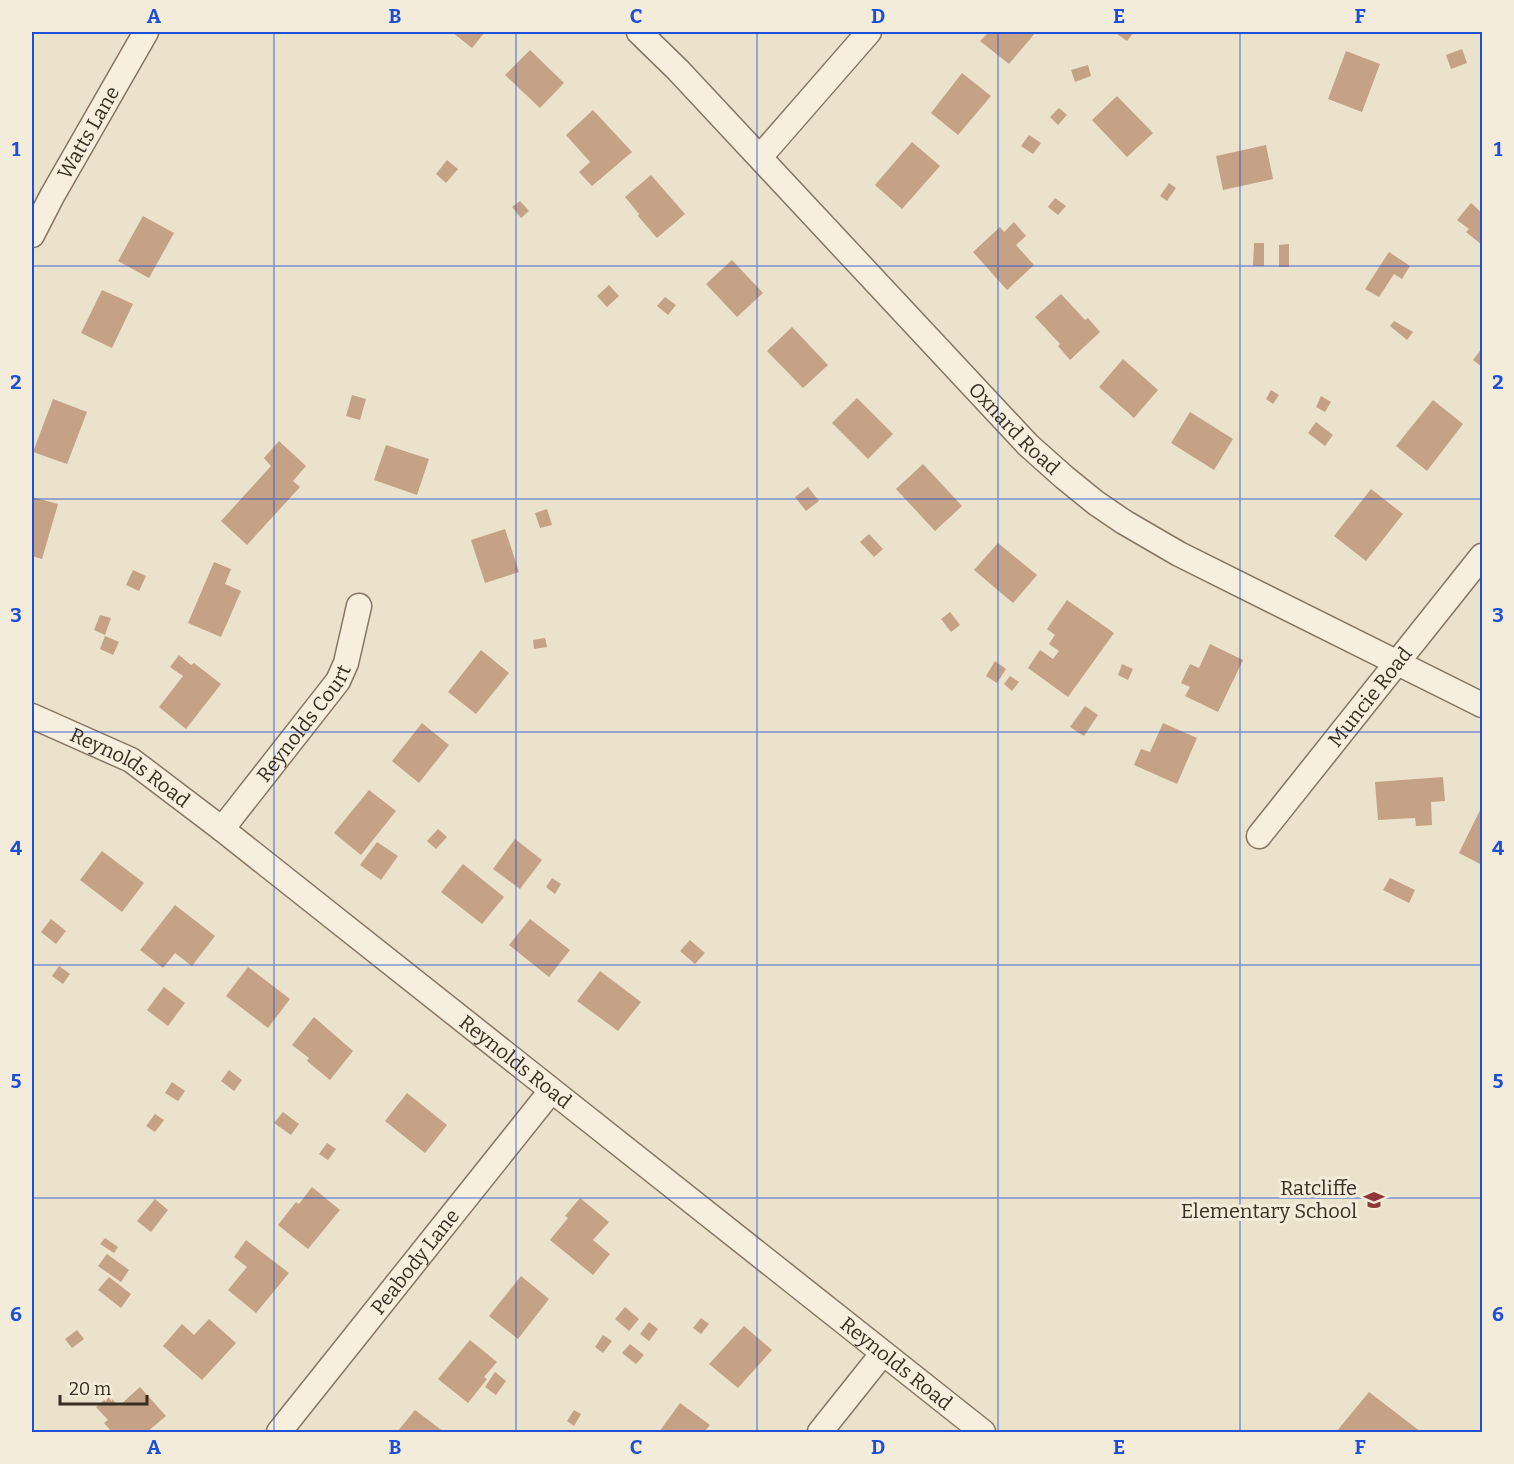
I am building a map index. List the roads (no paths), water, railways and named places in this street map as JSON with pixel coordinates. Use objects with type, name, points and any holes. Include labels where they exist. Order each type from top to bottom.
[{"type":"street","name":"Watts Lane","points":[[32,235],[51,196],[146,32]]},
{"type":"street","name":"Oxnard Road","points":[[639,32],[760,157],[1028,445],[1080,490],[1124,522],[1179,554],[1482,705]]},
{"type":"street","points":[[760,157],[869,32]]},
{"type":"street","name":"Muncie Road","points":[[1259,836],[1482,556]]},
{"type":"street","name":"Reynolds Court","points":[[222,829],[338,681],[346,663],[360,606]]},
{"type":"street","name":"Reynolds Road","points":[[32,716],[131,760],[222,829],[983,1432]]},
{"type":"street","name":"Peabody Lane","points":[[279,1432],[551,1091]]},
{"type":"street","points":[[820,1432],[883,1353]]},
{"type":"place","name":"Ratcliffe Elementary School","points":[[1374,1200]]}]
